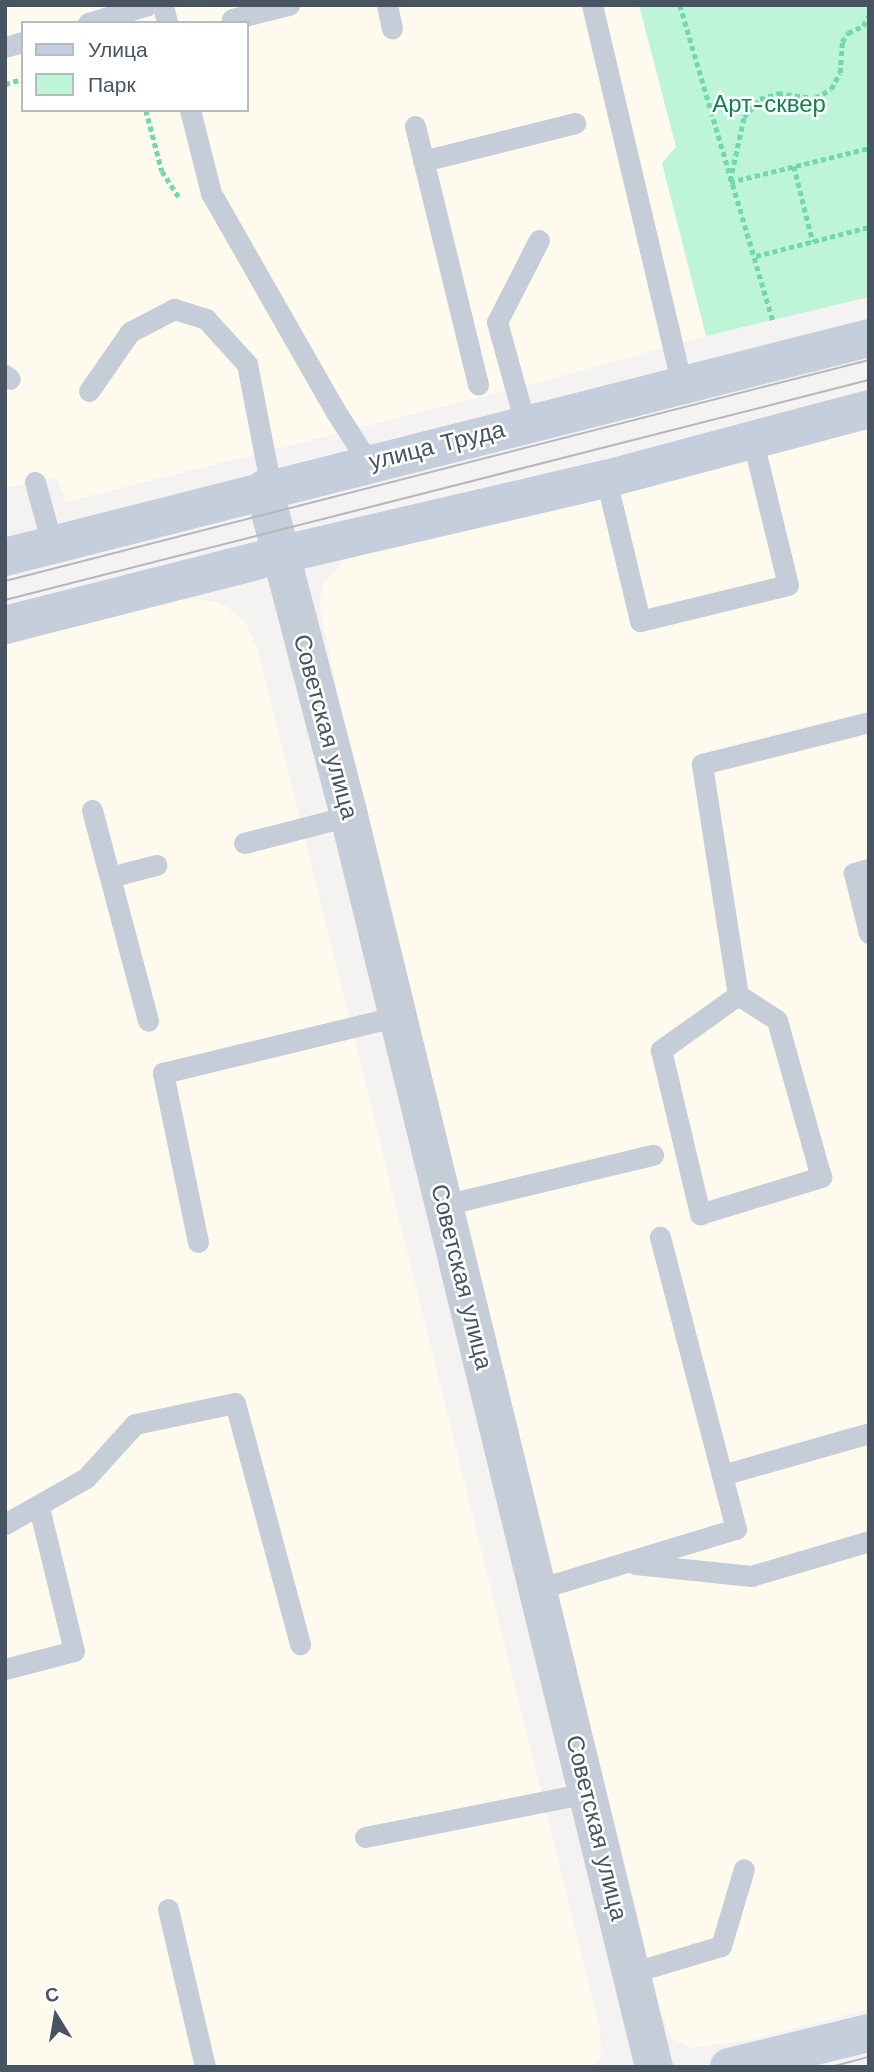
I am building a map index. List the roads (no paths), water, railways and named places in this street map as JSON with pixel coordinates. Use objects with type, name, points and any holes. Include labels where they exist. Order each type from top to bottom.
[{"type":"main road","name":"улица Труда","points":[[5,557],[268,488],[869,338]]},
{"type":"main road","points":[[5,625],[279,555],[606,479],[869,409]]},
{"type":"main road","points":[[729,2067],[869,2033]]},
{"type":"street","name":"Советская улица","points":[[268,488],[279,555],[349,816],[654,2067]]},
{"type":"lane","points":[[95,21],[148,5]]},
{"type":"lane","points":[[232,19],[289,5]]},
{"type":"lane","points":[[387,5],[392,27]]},
{"type":"lane","points":[[592,5],[682,386]]},
{"type":"lane","points":[[191,112],[211,193],[334,409],[369,463]]},
{"type":"lane","points":[[423,161],[575,123]]},
{"type":"lane","points":[[415,127],[478,384]]},
{"type":"lane","points":[[525,423],[497,321],[539,240]]},
{"type":"lane","points":[[89,391],[130,332],[174,309],[206,319],[247,364],[268,488]]},
{"type":"lane","points":[[606,479],[640,621],[788,585],[753,441]]},
{"type":"lane","points":[[36,482],[52,544]]},
{"type":"lane","points":[[738,995],[661,1050],[700,1214],[821,1177],[777,1020],[738,995],[702,764],[869,722]]},
{"type":"lane","points":[[92,810],[148,1021]]},
{"type":"lane","points":[[244,843],[349,816]]},
{"type":"lane","points":[[110,877],[156,865]]},
{"type":"lane","points":[[869,869],[854,873],[869,933]]},
{"type":"lane","points":[[198,1242],[163,1073],[398,1016]]},
{"type":"lane","points":[[444,1205],[653,1155]]},
{"type":"lane","points":[[538,1589],[736,1529],[660,1237]]},
{"type":"lane","points":[[5,1524],[86,1478],[135,1424],[235,1403],[300,1644]]},
{"type":"lane","points":[[722,1475],[869,1433]]},
{"type":"lane","points":[[5,1669],[74,1651],[39,1507]]},
{"type":"lane","points":[[626,1563],[751,1577],[869,1541]]},
{"type":"lane","points":[[365,1837],[587,1793]]},
{"type":"lane","points":[[631,1973],[722,1946],[744,1869]]},
{"type":"lane","points":[[168,1909],[205,2067]]},
{"type":"tram line","points":[[5,581],[869,360]]},
{"type":"tram line","points":[[5,600],[869,380]]},
{"type":"tram line","points":[[831,2067],[869,2057]]},
{"type":"park label","name":"Арт-сквер","points":[[769,105]]}]
